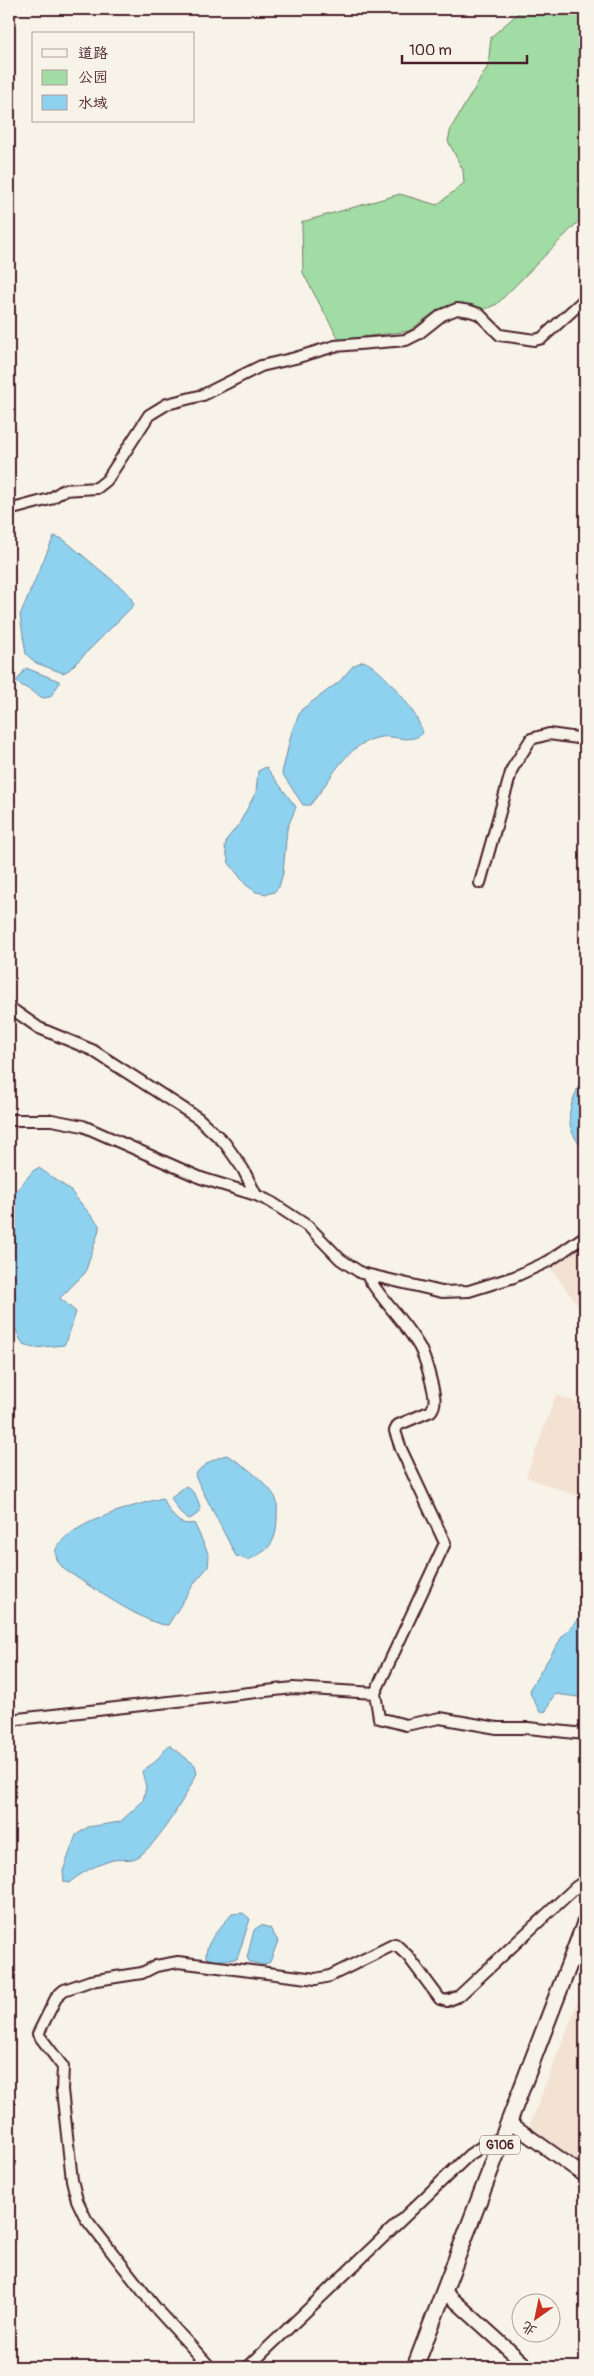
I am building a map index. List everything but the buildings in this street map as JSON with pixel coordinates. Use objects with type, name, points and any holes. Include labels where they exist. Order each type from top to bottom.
[{"type":"highway","name":"G106","points":[[415,2367],[585,1923]]},
{"type":"main road","points":[[509,2122],[585,2176]]},
{"type":"main road","points":[[444,2291],[528,2367]]},
{"type":"street","points":[[9,510],[50,499],[64,490],[100,487],[107,480],[149,415],[167,404],[203,395],[261,366],[335,346],[406,340],[418,334],[442,315],[457,309],[479,314],[500,334],[536,340],[542,338],[585,299]]},
{"type":"street","points":[[480,883],[512,769],[531,739],[549,734],[585,738]]},
{"type":"street","points":[[9,1006],[39,1028],[92,1050],[198,1118],[224,1142],[243,1170],[256,1195]]},
{"type":"street","points":[[9,1120],[52,1120],[83,1126],[201,1178],[256,1195],[298,1219],[347,1264],[368,1276],[442,1292],[469,1291],[532,1270],[549,1261],[585,1236]]},
{"type":"street","points":[[368,1276],[378,1293],[416,1341],[425,1361],[433,1391],[433,1407],[431,1411],[398,1425],[395,1431],[400,1449],[445,1543],[375,1693],[378,1718],[406,1725],[440,1718],[497,1728],[528,1728],[585,1734]]},
{"type":"street","points":[[9,1720],[293,1688],[375,1693]]},
{"type":"street","points":[[210,2367],[155,2307],[112,2254],[86,2219],[77,2200],[72,2180],[64,2117],[62,2067],[38,2034],[57,1996],[64,1990],[80,1984],[142,1973],[171,1962],[189,1962],[200,1966],[246,1969],[316,1979],[330,1976],[395,1944],[408,1956],[440,1999],[447,2001],[459,1996],[576,1887],[585,1881]]},
{"type":"street","points":[[248,2367],[469,2155],[503,2137]]},
{"type":"shaded area","points":[[585,1243],[585,1315],[551,1269]]},
{"type":"shaded area","points":[[556,1395],[585,1406],[585,1499],[526,1477]]},
{"type":"shaded area","points":[[585,1984],[585,2166],[529,2127]]},
{"type":"green space","points":[[523,9],[585,9],[585,215],[497,304],[481,311],[455,304],[436,311],[409,331],[339,340],[303,273],[302,222],[400,194],[437,205],[464,183],[463,170],[448,141],[451,128],[488,66],[491,37]]},
{"type":"water","points":[[54,536],[63,539],[129,594],[134,605],[69,670],[63,673],[36,663],[26,654],[20,615]]},
{"type":"water","points":[[363,661],[379,672],[408,704],[420,726],[422,734],[407,739],[381,737],[368,741],[348,755],[310,805],[303,805],[282,773],[292,731],[301,710],[339,682],[353,666]]},
{"type":"water","points":[[26,668],[59,681],[50,697],[43,698],[16,682]]},
{"type":"water","points":[[266,767],[296,807],[287,829],[283,873],[279,887],[274,892],[267,894],[256,892],[246,885],[229,863],[225,847],[227,839],[239,824],[256,792],[258,771]]},
{"type":"water","points":[[585,1071],[585,1151],[576,1140],[572,1130],[570,1111]]},
{"type":"water","points":[[39,1168],[69,1189],[99,1225],[99,1230],[85,1273],[60,1298],[76,1312],[67,1340],[64,1345],[34,1348],[23,1345],[9,1316],[9,1199],[34,1170]]},
{"type":"water","points":[[226,1455],[247,1468],[262,1481],[277,1501],[276,1527],[273,1540],[262,1553],[248,1560],[236,1556],[195,1476],[204,1466]]},
{"type":"water","points":[[186,1486],[194,1494],[200,1508],[200,1512],[190,1519],[184,1516],[171,1497]]},
{"type":"water","points":[[162,1498],[174,1517],[183,1523],[194,1523],[209,1555],[208,1567],[195,1582],[168,1625],[146,1619],[116,1603],[65,1570],[58,1562],[55,1552],[61,1542],[86,1524],[135,1505]]},
{"type":"water","points":[[585,1612],[585,1663],[579,1676],[585,1687],[585,1698],[556,1694],[546,1711],[540,1712],[530,1693],[531,1687],[562,1637]]},
{"type":"water","points":[[169,1745],[195,1765],[197,1773],[178,1807],[159,1835],[141,1855],[133,1859],[107,1862],[84,1872],[69,1883],[64,1882],[63,1871],[76,1835],[88,1827],[120,1822],[143,1801],[146,1787],[142,1771],[155,1762]]},
{"type":"water","points":[[243,1913],[250,1919],[237,1959],[210,1961],[206,1957],[206,1951],[211,1939],[232,1914]]},
{"type":"water","points":[[261,1925],[270,1928],[278,1941],[270,1962],[264,1965],[250,1962],[247,1958],[254,1930]]}]
